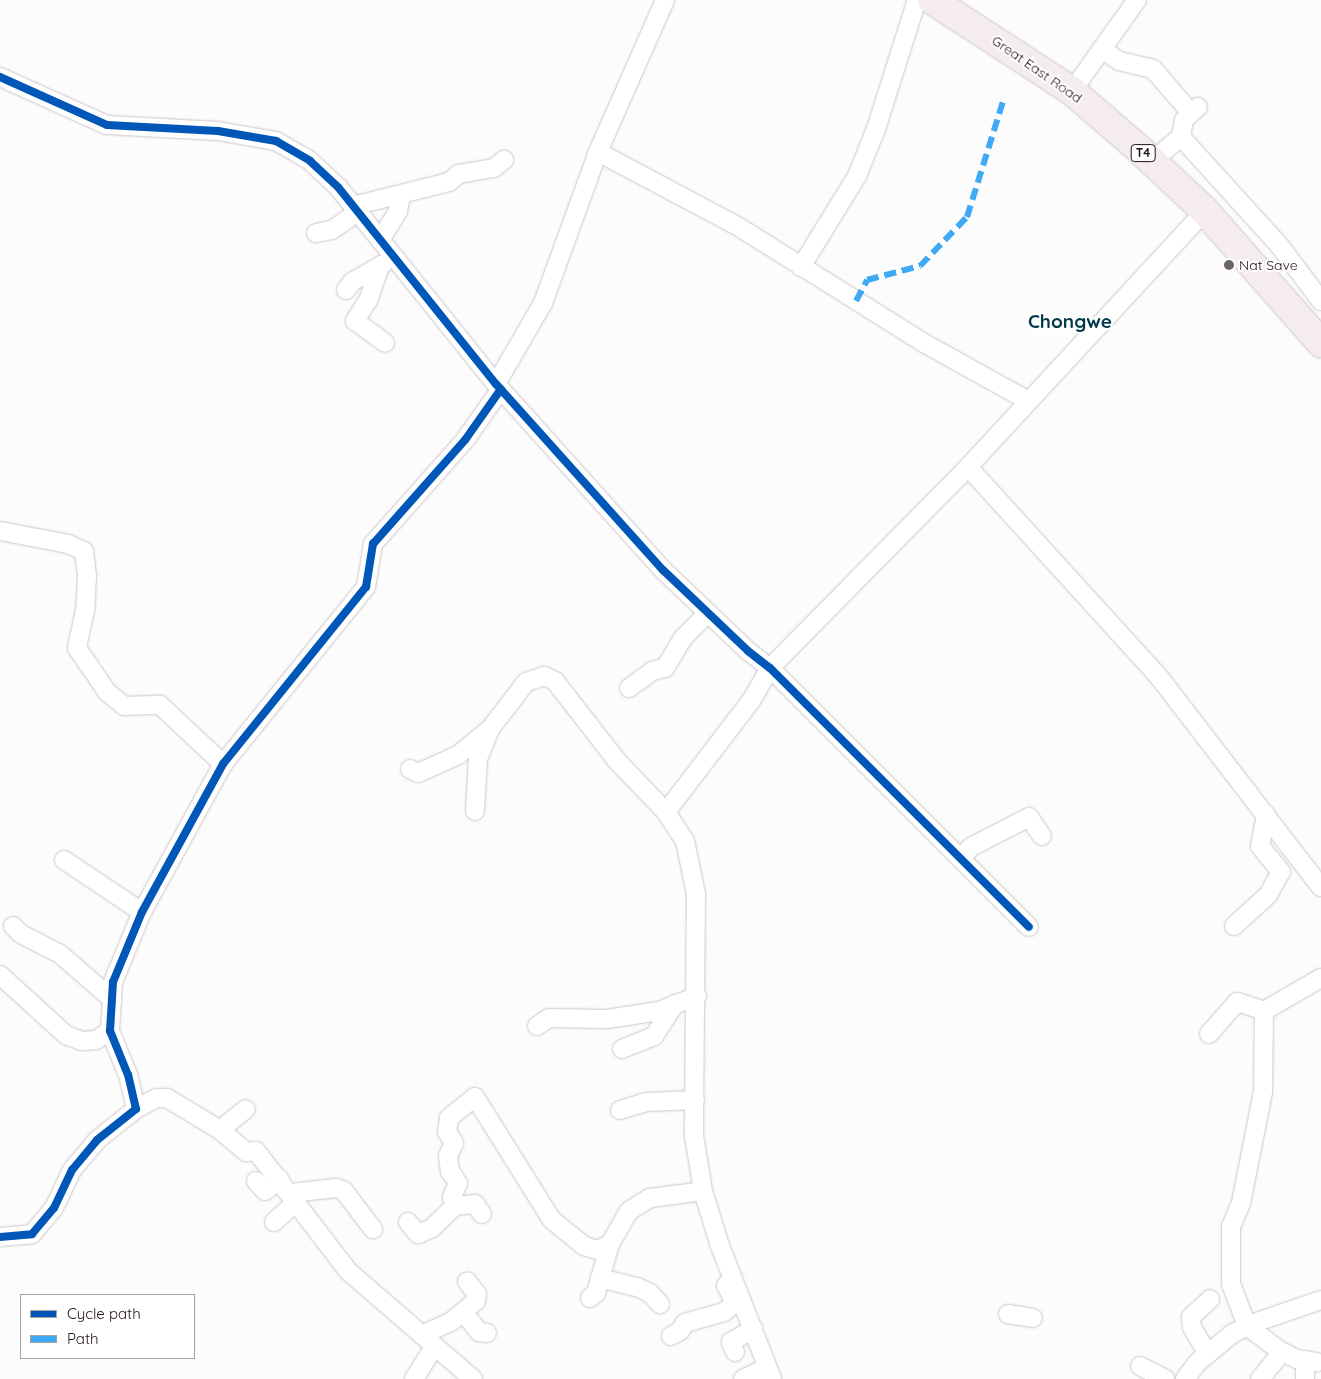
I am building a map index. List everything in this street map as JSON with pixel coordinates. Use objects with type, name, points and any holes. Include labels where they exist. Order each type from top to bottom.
[{"type":"highway","name":"Great East Road","points":[[932,0],[1072,91],[1205,211],[1321,343]]},
{"type":"street","points":[[136,1109],[130,1082],[110,1031],[113,982],[142,912],[222,764],[366,587],[373,544],[465,440],[499,387],[543,303],[598,152],[665,0]]},
{"type":"street","points":[[801,267],[857,176],[876,129],[917,0]]},
{"type":"street","points":[[1072,91],[1136,0]]},
{"type":"street","points":[[1102,49],[1119,61],[1153,69],[1194,110],[1184,120],[1180,137],[1152,162]]},
{"type":"street","points":[[0,77],[107,125],[218,132],[276,141],[310,161],[355,209],[380,240],[387,262],[663,570],[748,651],[770,668],[962,857],[1029,927]]},
{"type":"street","points":[[1180,137],[1279,245],[1321,301]]},
{"type":"street","points":[[598,152],[740,227],[924,343],[1027,400]]},
{"type":"street","points":[[316,233],[332,230],[355,209],[449,182],[459,174],[494,168],[504,160]]},
{"type":"street","points":[[380,240],[398,211],[401,195]]},
{"type":"street","points":[[666,812],[751,701],[770,668],[968,467],[1027,400],[1205,211]]},
{"type":"street","points":[[346,290],[352,282],[387,262]]},
{"type":"street","points":[[385,343],[355,321],[387,262]]},
{"type":"street","points":[[968,467],[1160,677],[1321,887]]},
{"type":"street","points":[[0,531],[68,544],[84,551],[86,602],[77,648],[107,692],[124,706],[160,705],[222,764]]},
{"type":"street","points":[[629,688],[652,670],[665,668],[683,638],[708,613]]},
{"type":"street","points":[[410,769],[418,773],[458,755],[490,729],[526,682],[544,676],[555,681],[617,762],[666,812],[685,841],[692,863],[696,894],[697,996],[694,1136],[703,1191],[769,1373],[743,1379]]},
{"type":"street","points":[[475,811],[478,759],[490,729]]},
{"type":"street","points":[[1234,926],[1268,895],[1281,872],[1260,846],[1266,815]]},
{"type":"street","points":[[962,857],[971,847],[1029,817],[1042,836]]},
{"type":"street","points":[[64,860],[142,912]]},
{"type":"street","points":[[13,926],[21,934],[60,954],[112,999]]},
{"type":"street","points":[[0,975],[66,1035],[82,1041],[96,1040],[110,1031]]},
{"type":"street","points":[[1209,1034],[1237,1002],[1264,1011],[1321,978]]},
{"type":"street","points":[[537,1026],[548,1018],[607,1019],[659,1011],[697,996]]},
{"type":"street","points":[[622,1050],[654,1036],[675,1004]]},
{"type":"street","points":[[1264,1011],[1263,1092],[1241,1202],[1231,1226],[1231,1284],[1246,1326],[1282,1352],[1311,1361],[1306,1379]]},
{"type":"street","points":[[130,1082],[167,1098],[220,1130],[246,1152],[256,1151],[289,1191],[324,1249],[348,1272],[473,1379]]},
{"type":"street","points":[[455,1206],[452,1197],[458,1183],[450,1171],[448,1156],[454,1143],[447,1132],[448,1118],[475,1097],[552,1220],[584,1246],[598,1250],[610,1244]]},
{"type":"street","points":[[0,1236],[32,1234],[54,1208],[72,1170],[98,1140],[136,1109],[157,1098],[167,1098]]},
{"type":"street","points":[[620,1110],[647,1102],[695,1100]]},
{"type":"street","points":[[220,1130],[246,1110]]},
{"type":"street","points":[[256,1181],[265,1191],[337,1188],[344,1191],[373,1230]]},
{"type":"street","points":[[274,1222],[289,1191]]},
{"type":"street","points":[[590,1298],[596,1293],[610,1244],[620,1223],[639,1202],[703,1191]]},
{"type":"street","points":[[408,1222],[418,1234],[432,1228],[455,1206],[474,1204],[482,1214]]},
{"type":"street","points":[[671,1336],[680,1331],[685,1323],[724,1312],[735,1303],[723,1276],[729,1266]]},
{"type":"street","points":[[600,1278],[637,1287],[650,1293],[660,1304]]},
{"type":"street","points":[[414,1379],[429,1341],[476,1301],[477,1294],[468,1281]]},
{"type":"street","points":[[1208,1354],[1192,1328],[1191,1317],[1210,1299]]},
{"type":"street","points":[[1185,1379],[1208,1354],[1246,1326],[1321,1300]]},
{"type":"street","points":[[463,1312],[479,1332],[487,1333]]},
{"type":"street","points":[[1008,1314],[1033,1318]]},
{"type":"street","points":[[735,1352],[731,1342],[753,1330]]},
{"type":"street","points":[[1260,1379],[1282,1352]]},
{"type":"street","points":[[1140,1366],[1165,1379]]},
{"type":"marked path","points":[[856,301],[867,280],[920,266],[967,217],[1004,98]]},
{"type":"cycle path","points":[[0,77],[107,125],[218,131],[276,141],[310,161],[338,187],[496,384],[663,570],[748,651],[770,668],[1029,927]]},
{"type":"cycle path","points":[[0,1237],[32,1234],[54,1208],[72,1170],[97,1140],[136,1109],[128,1075],[110,1031],[113,982],[142,912],[223,764],[366,587],[373,544],[465,440],[501,389]]},
{"type":"place","name":"Nat Save","points":[[1229,265]]},
{"type":"district","name":"Chongwe","points":[[1070,322]]}]
